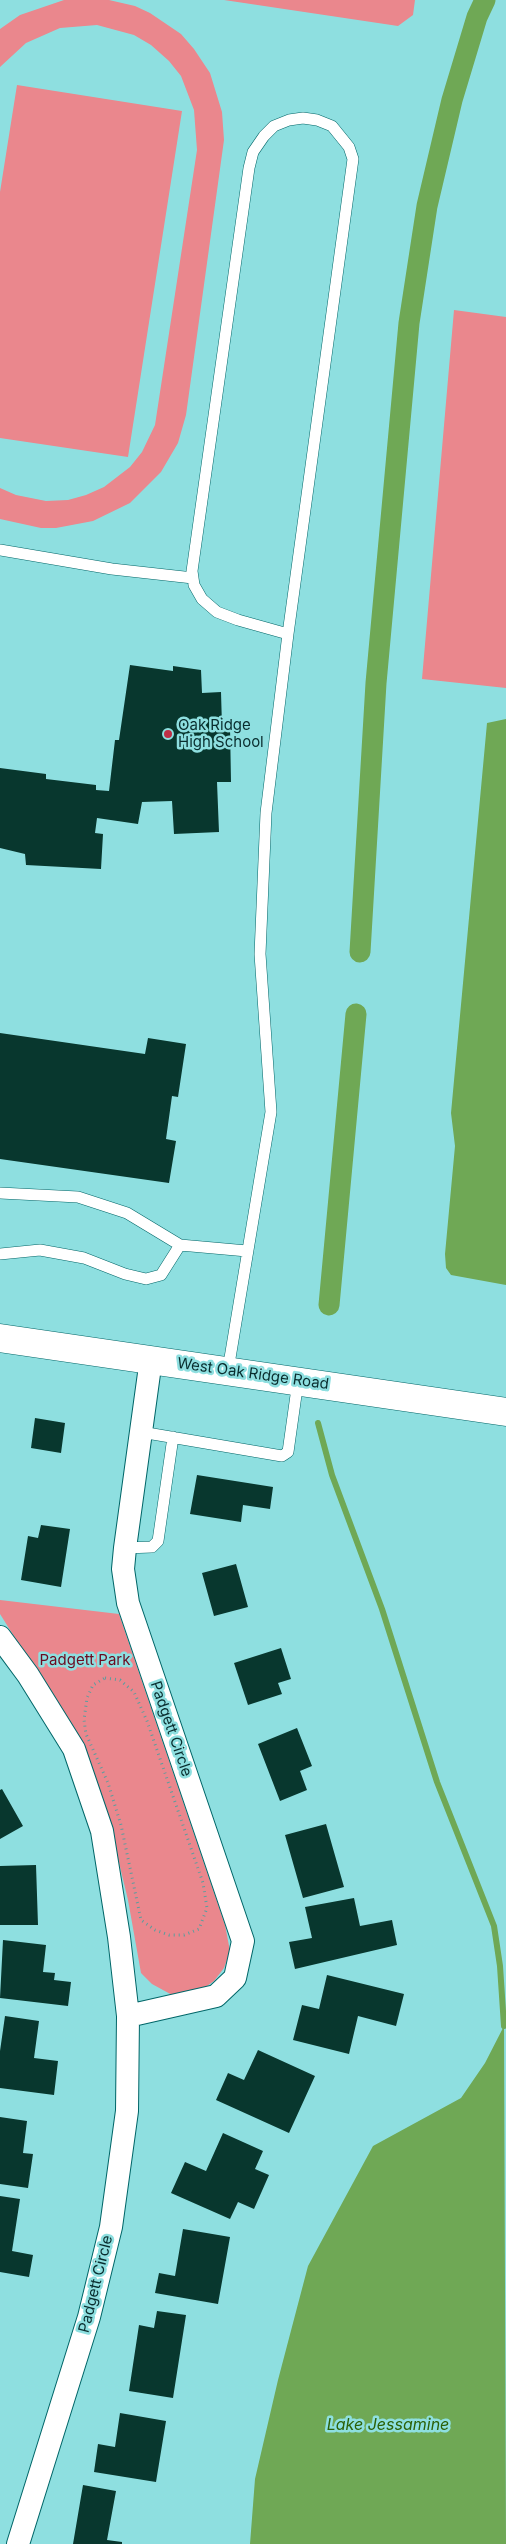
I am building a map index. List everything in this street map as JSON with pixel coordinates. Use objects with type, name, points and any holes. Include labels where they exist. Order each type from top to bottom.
[{"type":"main road","name":"West Oak Ridge Road","points":[[0,1338],[506,1412]]},
{"type":"street","name":"Padgett Circle","points":[[128,2016],[216,1996],[235,1978],[243,1941],[128,1603],[123,1569],[151,1359]]},
{"type":"street","name":"Padgett Circle","points":[[0,1637],[28,1674],[74,1749],[102,1831],[119,1937],[128,2016],[127,2111],[111,2227],[89,2317],[18,2544]]},
{"type":"lane","points":[[228,1370],[246,1251],[271,1112],[260,954],[266,814],[288,634],[353,159],[341,136],[332,126],[317,120],[303,118],[274,126],[253,152],[249,168],[192,571],[194,585],[202,599],[217,612],[288,634]]},
{"type":"lane","points":[[0,550],[112,569],[193,578]]},
{"type":"lane","points":[[0,1193],[78,1197],[127,1213],[180,1245],[246,1251]]},
{"type":"lane","points":[[0,1254],[40,1250],[84,1258],[126,1274],[146,1279],[161,1275],[180,1245]]},
{"type":"lane","points":[[141,1432],[282,1456],[288,1452],[298,1381]]},
{"type":"lane","points":[[125,1548],[152,1547],[158,1541],[173,1437]]},
{"type":"path","points":[[105,1678],[120,1680],[134,1692],[203,1883],[207,1908],[199,1928],[184,1935],[169,1935],[155,1930],[141,1920],[121,1825],[108,1783],[86,1734],[84,1720],[87,1698],[93,1685],[105,1678]]},
{"type":"green space","points":[[64,0],[109,0],[135,6],[150,13],[181,34],[210,73],[222,112],[224,140],[186,415],[178,443],[161,472],[130,503],[93,521],[56,528],[41,528],[0,519],[0,488],[16,495],[46,501],[68,500],[86,495],[104,487],[130,467],[142,452],[155,425],[197,150],[194,110],[181,76],[169,61],[151,45],[134,35],[97,25],[60,28],[26,43],[0,67],[0,29],[20,15]]},
{"type":"green space","points":[[224,0],[415,0],[413,15],[398,26]]},
{"type":"green space","points":[[17,85],[182,111],[128,457],[0,438],[0,192]]},
{"type":"green space","points":[[454,310],[506,317],[506,688],[422,679]]},
{"type":"green space","name":"Padgett Park","points":[[0,1600],[119,1614],[225,1925],[230,1951],[224,1968],[214,1981],[200,1991],[174,1996],[152,1984],[141,1973],[128,1900],[109,1821],[32,1665],[0,1614]]},
{"type":"water","points":[[506,719],[506,1285],[451,1275],[446,1268],[445,1254],[455,1146],[451,1113],[487,723]]},
{"type":"water","name":"Lake Jessamine","points":[[504,2026],[506,2544],[250,2544],[255,2479],[278,2380],[308,2266],[373,2146],[461,2098],[485,2063]]},
{"type":"building","points":[[130,665],[173,671],[173,666],[201,670],[202,693],[221,692],[222,726],[230,726],[231,782],[217,782],[219,832],[174,834],[172,801],[142,802],[138,824],[97,818],[95,833],[103,834],[101,869],[26,865],[25,854],[0,848],[0,768],[46,774],[46,779],[96,785],[96,790],[109,791],[115,740],[119,740]]},
{"type":"building","points":[[0,1033],[145,1054],[148,1038],[186,1044],[178,1097],[172,1096],[166,1139],[176,1141],[169,1183],[0,1159]]},
{"type":"building","points":[[35,1418],[65,1423],[61,1453],[31,1448]]},
{"type":"building","points":[[197,1475],[273,1487],[270,1509],[243,1505],[241,1522],[190,1514]]},
{"type":"building","points":[[41,1525],[70,1529],[61,1587],[21,1580],[28,1536],[38,1538]]},
{"type":"building","points":[[236,1564],[248,1607],[214,1616],[202,1573]]},
{"type":"building","points":[[281,1648],[291,1679],[278,1683],[282,1694],[248,1705],[234,1663]]},
{"type":"building","points":[[297,1728],[312,1766],[300,1771],[307,1790],[280,1801],[258,1744]]},
{"type":"building","points":[[2,1789],[23,1826],[0,1839],[0,1790]]},
{"type":"building","points":[[326,1824],[344,1887],[303,1898],[285,1835]]},
{"type":"building","points":[[36,1865],[38,1925],[0,1925],[0,1866]]},
{"type":"building","points":[[354,1898],[360,1926],[392,1920],[397,1945],[295,1969],[289,1942],[312,1938],[305,1907]]},
{"type":"building","points":[[3,1940],[46,1945],[43,1972],[55,1973],[54,1980],[71,1982],[68,2006],[0,1998]]},
{"type":"building","points":[[327,1975],[404,1994],[396,2026],[358,2016],[349,2054],[293,2040],[302,2005],[319,2009]]},
{"type":"building","points":[[5,2016],[39,2021],[34,2058],[58,2061],[54,2095],[0,2088],[0,2051]]},
{"type":"building","points":[[258,2050],[315,2076],[289,2133],[216,2100],[228,2073],[244,2080]]},
{"type":"building","points":[[0,2117],[27,2121],[23,2153],[33,2154],[28,2188],[0,2184]]},
{"type":"building","points":[[223,2133],[263,2151],[255,2169],[269,2175],[254,2209],[238,2202],[230,2219],[171,2193],[185,2162],[206,2171]]},
{"type":"building","points":[[0,2196],[20,2199],[12,2251],[33,2255],[29,2277],[0,2272]]},
{"type":"building","points":[[183,2229],[230,2237],[218,2304],[155,2293],[159,2273],[175,2276]]},
{"type":"building","points":[[157,2311],[186,2315],[173,2398],[129,2391],[139,2325],[154,2328]]},
{"type":"building","points":[[120,2413],[166,2421],[156,2482],[94,2472],[98,2444],[115,2447]]},
{"type":"building","points":[[83,2485],[116,2491],[107,2540],[122,2542],[122,2544],[73,2544]]},
{"type":"waterway","points":[[360,952],[376,683],[409,323],[427,206],[452,100],[477,17],[485,0]]},
{"type":"waterway","points":[[329,1305],[356,1014]]},
{"type":"waterway","points":[[318,1423],[332,1475],[382,1609],[437,1782],[494,1926],[500,1966],[504,2026]]},
{"type":"place","name":"Oak Ridge High School","points":[[168,734]]}]
